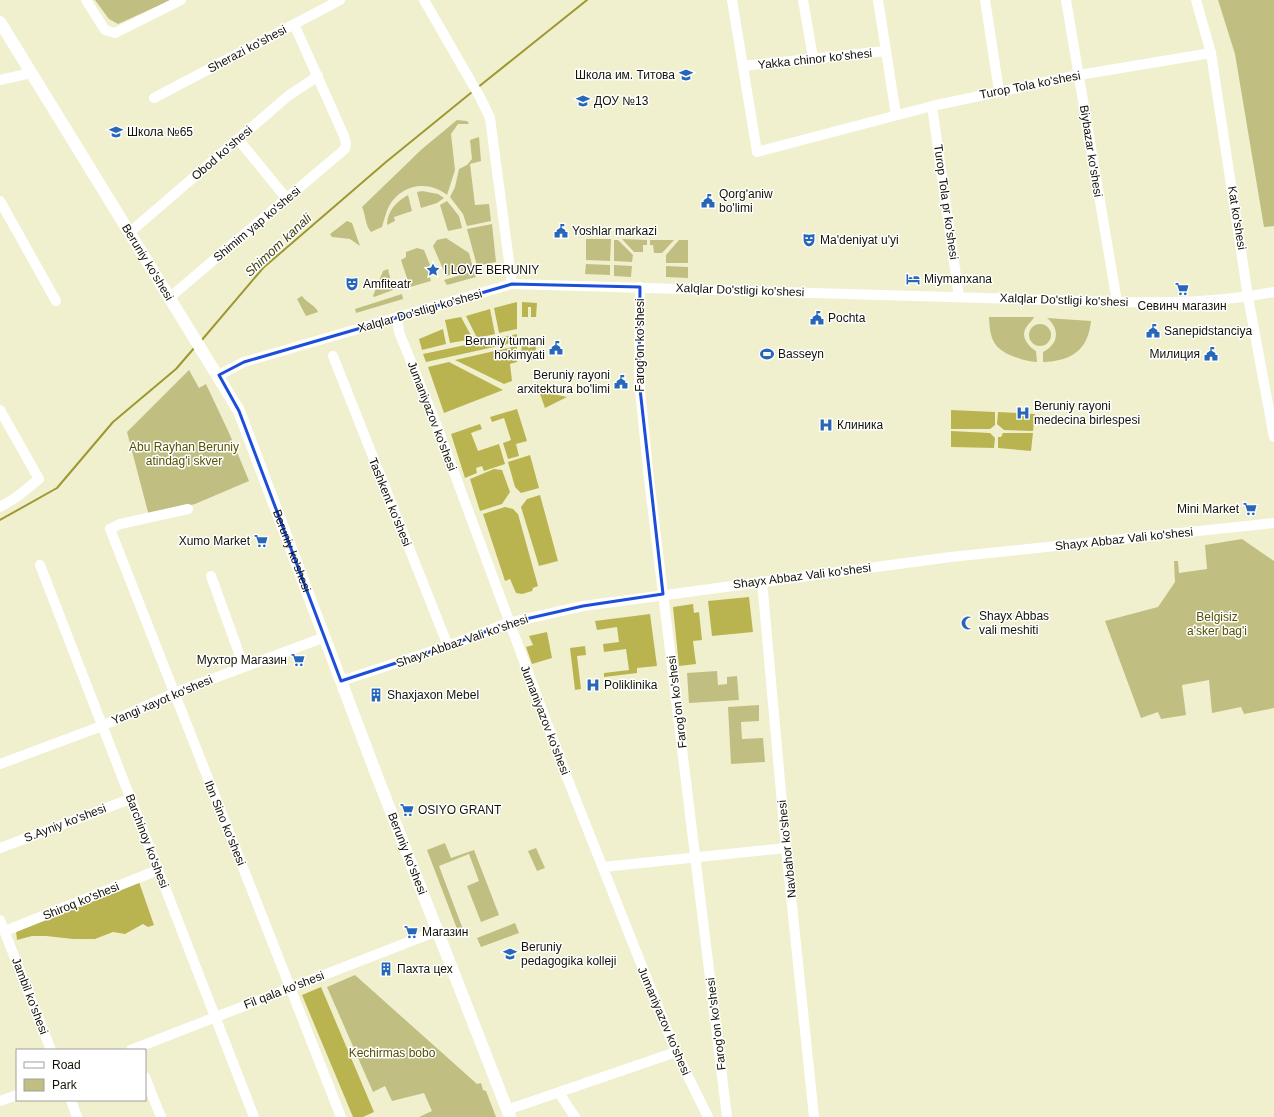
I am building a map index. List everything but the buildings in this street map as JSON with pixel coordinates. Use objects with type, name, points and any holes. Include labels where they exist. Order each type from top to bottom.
[{"type":"main road","name":"Beruniy ko'shesi","points":[[0,22],[204,355],[219,375],[240,411],[341,681],[509,1114]]},
{"type":"street","points":[[86,0],[105,30],[115,33],[181,0]]},
{"type":"street","name":"Sherazi ko'shesi","points":[[154,98],[340,0]]},
{"type":"street","points":[[424,0],[470,79],[490,118],[494,137],[512,284]]},
{"type":"street","points":[[732,0],[743,66]]},
{"type":"street","points":[[803,0],[813,58]]},
{"type":"street","points":[[878,0],[896,115]]},
{"type":"street","points":[[986,0],[999,91]]},
{"type":"street","name":"Biybazar ko'shesi","points":[[1066,0],[1117,302]]},
{"type":"street","name":"Kat ko'shesi","points":[[1196,0],[1211,53],[1248,297],[1274,437]]},
{"type":"street","points":[[294,24],[318,76]]},
{"type":"street","name":"Yakka chinor ko'shesi","points":[[743,66],[886,51]]},
{"type":"street","name":"Turop Tola ko'shesi","points":[[743,66],[757,152],[850,126],[999,91],[1079,75],[1211,53]]},
{"type":"street","points":[[0,80],[31,73]]},
{"type":"street","name":"Obod ko'shesi","points":[[129,233],[288,96],[318,76]]},
{"type":"street","name":"Shimim yap ko'shesi","points":[[169,298],[345,149],[346,143],[344,136],[318,76]]},
{"type":"street","name":"Turop Tola pr ko'shesi","points":[[932,106],[959,297]]},
{"type":"street","points":[[238,139],[287,198]]},
{"type":"street","points":[[0,201],[56,301]]},
{"type":"street","name":"Xalqlar Do'stligi ko'shesi","points":[[219,375],[244,362],[512,284],[1176,303],[1248,297],[1274,292]]},
{"type":"street","name":"Farog'on ko'shesi","points":[[640,287],[639,380],[649,479],[727,1117]]},
{"type":"street","name":"Jumaniyazov ko'shesi","points":[[397,317],[400,332],[435,421],[508,623],[568,780],[676,1052],[708,1117]]},
{"type":"street","name":"Tashkent ko'shesi","points":[[333,356],[448,646]]},
{"type":"street","points":[[0,410],[39,479],[18,496],[0,507]]},
{"type":"street","name":"Ibn Sino ko'shesi","points":[[188,509],[120,524],[110,529],[341,1117]]},
{"type":"street","name":"Shayx Abbaz Vali ko'shesi","points":[[341,681],[448,646],[508,623],[583,606],[663,594],[958,556],[1274,523]]},
{"type":"street","name":"Barchinoy ko'shesi","points":[[40,565],[254,1117]]},
{"type":"street","points":[[212,576],[244,667]]},
{"type":"street","name":"Navbahor ko'shesi","points":[[762,581],[786,848],[814,1117]]},
{"type":"street","name":"Yangi xayot ko'shesi","points":[[0,764],[102,726],[174,693],[325,637]]},
{"type":"street","name":"S.Ayniy ko'shesi","points":[[0,848],[130,798]]},
{"type":"street","points":[[603,867],[786,848]]},
{"type":"street","name":"Shiroq ko'shesi","points":[[5,932],[158,870]]},
{"type":"street","name":"Jambil ko'shesi","points":[[0,920],[51,1049]]},
{"type":"street","name":"Fil qala ko'shesi","points":[[135,1049],[437,930]]},
{"type":"street","points":[[509,1114],[559,1093],[676,1052]]},
{"type":"street","points":[[146,1080],[161,1117]]},
{"type":"street","points":[[559,1093],[575,1117]]},
{"type":"street","points":[[0,1101],[16,1095]]},
{"type":"street","points":[[71,1101],[77,1117]]},
{"type":"highlighted area","points":[[512,284],[640,287],[639,380],[663,594],[583,606],[508,623],[448,646],[341,681],[239,411],[219,375],[244,362]]},
{"type":"green space","points":[[95,0],[171,0],[118,24],[109,19]]},
{"type":"green space","points":[[1218,0],[1274,0],[1274,226],[1264,227],[1235,54]]},
{"type":"green space","points":[[457,120],[467,121],[469,124],[458,124],[451,134],[455,170],[447,195],[432,187],[424,186],[408,189],[394,199],[389,206],[382,227],[371,232],[362,207],[422,149]]},
{"type":"green space","points":[[479,137],[481,161],[470,164],[475,205],[489,204],[491,221],[467,226],[463,214],[450,197],[455,187],[459,169],[467,165],[472,159],[470,140]]},
{"type":"green space","points":[[422,191],[438,194],[444,198],[437,203],[421,208],[417,192]]},
{"type":"green space","points":[[408,195],[412,211],[394,217],[395,221],[387,225],[387,220],[393,207]]},
{"type":"green space","points":[[447,201],[459,216],[462,228],[448,231],[440,205]]},
{"type":"green space","points":[[347,221],[352,223],[360,246],[350,239],[332,237],[330,234]]},
{"type":"green space","points":[[492,224],[496,262],[477,266],[467,229]]},
{"type":"green space","points":[[446,238],[469,253],[473,268],[446,276],[433,246],[437,240]]},
{"type":"green space","points":[[586,239],[611,239],[610,261],[586,260]]},
{"type":"green space","points":[[622,239],[647,240],[647,245],[643,245],[643,252],[634,252]]},
{"type":"green space","points":[[614,240],[618,240],[633,255],[632,262],[614,261]]},
{"type":"green space","points":[[650,240],[674,240],[662,253],[654,253],[653,245],[650,245]]},
{"type":"green space","points":[[679,240],[688,240],[688,263],[666,263],[666,255]]},
{"type":"green space","points":[[417,248],[424,250],[430,265],[427,268],[431,281],[410,287],[401,260],[406,257],[406,252]]},
{"type":"green space","points":[[586,264],[610,265],[610,275],[585,274]]},
{"type":"green space","points":[[614,265],[632,266],[631,277],[614,276]]},
{"type":"green space","points":[[666,266],[688,267],[688,278],[666,277]]},
{"type":"green space","points":[[388,269],[393,290],[374,297],[373,296],[383,271]]},
{"type":"green space","points":[[474,271],[476,277],[447,285],[444,280]]},
{"type":"green space","points":[[402,294],[403,299],[356,313],[355,309]]},
{"type":"green space","points":[[302,296],[318,312],[306,316],[297,299]]},
{"type":"green space","points":[[989,317],[1034,317],[1025,329],[1024,336],[1027,343],[1036,351],[1037,362],[1026,361],[1015,357],[997,347],[990,331]]},
{"type":"green space","points":[[1047,318],[1091,321],[1086,340],[1077,352],[1062,359],[1043,362],[1043,352],[1052,345],[1056,336],[1054,327]]},
{"type":"green space","points":[[1040,324],[1048,327],[1051,335],[1048,343],[1040,346],[1032,343],[1029,335],[1032,327]]},
{"type":"green space","name":"Abu Rayhan Beruniy atindag'i skver","points":[[189,370],[199,388],[206,384],[230,435],[249,481],[195,504],[149,516],[127,432]]},
{"type":"green space","name":"Belgisiz a'sker bag'i","points":[[1242,539],[1274,561],[1274,708],[1244,714],[1241,707],[1212,713],[1209,680],[1182,685],[1186,715],[1161,719],[1158,712],[1141,718],[1105,621],[1158,607],[1175,582],[1174,561],[1178,561],[1179,573],[1207,569],[1205,545]]},
{"type":"green space","points":[[717,671],[718,685],[727,684],[727,677],[737,676],[739,700],[689,703],[687,673]]},
{"type":"green space","points":[[759,705],[759,721],[741,722],[742,739],[763,738],[765,762],[731,764],[728,707]]},
{"type":"green space","points":[[445,843],[451,858],[474,850],[499,915],[481,922],[467,886],[479,881],[469,854],[439,866],[464,932],[459,934],[427,850]]},
{"type":"green space","points":[[536,848],[545,868],[537,871],[528,851]]},
{"type":"green space","points":[[515,923],[519,933],[481,947],[477,938]]},
{"type":"green space","name":"Kechirmas bobo","points":[[355,975],[477,1084],[481,1083],[483,1090],[486,1091],[496,1117],[419,1117],[432,1111],[424,1093],[392,1101],[385,1086],[373,1092],[327,987]]},
{"type":"shaded area","points":[[517,302],[517,329],[499,333],[494,308]]},
{"type":"shaded area","points":[[522,302],[537,303],[536,317],[531,317],[531,307],[528,307],[528,317],[522,317]]},
{"type":"shaded area","points":[[490,309],[495,334],[477,338],[466,316]]},
{"type":"shaded area","points":[[461,317],[473,339],[450,343],[445,320]]},
{"type":"shaded area","points":[[443,329],[446,344],[422,350],[419,339]]},
{"type":"shaded area","points":[[517,334],[517,342],[426,362],[423,354]]},
{"type":"shaded area","points":[[522,345],[528,345],[528,348],[536,346],[535,360],[520,360]]},
{"type":"shaded area","points":[[517,346],[517,362],[510,364],[512,381],[504,384],[455,360]]},
{"type":"shaded area","points":[[449,362],[503,390],[444,413],[428,367]]},
{"type":"shaded area","points":[[539,391],[567,397],[545,408]]},
{"type":"shaded area","points":[[517,409],[527,441],[516,444],[519,456],[508,459],[503,443],[511,440],[504,418],[492,422],[490,417]]},
{"type":"shaded area","points":[[951,410],[995,412],[995,425],[990,429],[951,429]]},
{"type":"shaded area","points":[[998,412],[1035,414],[1033,431],[1004,430],[997,424]]},
{"type":"shaded area","points":[[480,424],[482,429],[471,433],[478,451],[499,444],[505,464],[484,471],[482,466],[476,468],[477,473],[465,478],[451,434]]},
{"type":"shaded area","points":[[951,431],[990,433],[995,438],[994,448],[951,447]]},
{"type":"shaded area","points":[[1003,433],[1033,433],[1031,451],[998,448],[998,437],[1001,437]]},
{"type":"shaded area","points":[[530,455],[539,488],[521,493],[515,487],[508,462]]},
{"type":"shaded area","points":[[494,469],[502,470],[510,492],[502,504],[480,511],[470,479]]},
{"type":"shaded area","points":[[540,495],[558,561],[539,566],[521,507],[527,499]]},
{"type":"shaded area","points":[[505,507],[513,509],[518,514],[538,586],[533,588],[532,591],[522,594],[516,593],[510,579],[505,581],[483,514]]},
{"type":"shaded area","points":[[749,597],[753,632],[712,636],[708,601]]},
{"type":"shaded area","points":[[693,604],[694,613],[699,612],[702,640],[693,641],[696,664],[679,666],[673,607]]},
{"type":"shaded area","points":[[650,614],[657,666],[637,668],[637,673],[604,677],[604,673],[629,670],[626,649],[604,652],[603,644],[619,642],[617,627],[597,630],[595,621]]},
{"type":"shaded area","points":[[547,632],[552,658],[532,664],[526,647],[533,645],[529,636]]},
{"type":"shaded area","points":[[585,646],[586,655],[577,656],[581,689],[575,690],[570,648]]},
{"type":"shaded area","points":[[139,882],[154,925],[148,927],[143,924],[125,934],[113,932],[95,939],[32,936],[17,940],[16,931]]},
{"type":"shaded area","points":[[321,987],[374,1112],[363,1117],[353,1117],[302,995]]},
{"type":"waterway","name":"Shimom kanali","points":[[477,88],[587,0]]},
{"type":"waterway","name":"Shimom kanali","points":[[201,341],[263,268],[386,162],[472,92]]},
{"type":"waterway","name":"Shimom kanali","points":[[0,520],[57,488],[113,422],[176,369],[195,347]]},
{"type":"place","name":"Школа им. Титова","points":[[686,75]]},
{"type":"place","name":"ДОУ №13","points":[[583,101]]},
{"type":"place","name":"Школа №65","points":[[116,132]]},
{"type":"place","name":"Qorg'aniw bo'limi","points":[[708,201]]},
{"type":"place","name":"Yoshlar markazi","points":[[561,231]]},
{"type":"place","name":"Ma'deniyat u'yi","points":[[809,240]]},
{"type":"place","name":"I LOVE BERUNIY","points":[[433,270]]},
{"type":"place","name":"Miymanxana","points":[[913,279]]},
{"type":"place","name":"Amfiteatr","points":[[352,284]]},
{"type":"place","name":"Севинч магазин","points":[[1182,289]]},
{"type":"place","name":"Pochta","points":[[817,318]]},
{"type":"place","name":"Sanepidstanciya","points":[[1153,331]]},
{"type":"place","name":"Beruniy tumani hokimyati","points":[[556,348]]},
{"type":"place","name":"Basseyn","points":[[767,354]]},
{"type":"place","name":"Милиция","points":[[1211,354]]},
{"type":"place","name":"Beruniy rayoni arxitektura bo'limi","points":[[621,382]]},
{"type":"place","name":"Beruniy rayoni medecina birlespesi","points":[[1023,413]]},
{"type":"place","name":"Клиника","points":[[826,425]]},
{"type":"place","name":"Mini Market","points":[[1250,509]]},
{"type":"place","name":"Xumo Market","points":[[261,541]]},
{"type":"place","name":"Shayx Abbas vali meshiti","points":[[968,623]]},
{"type":"place","name":"Мухтор Магазин","points":[[298,660]]},
{"type":"place","name":"Poliklinika","points":[[593,685]]},
{"type":"place","name":"Shaxjaxon Mebel","points":[[376,695]]},
{"type":"place","name":"OSIYO GRANT","points":[[407,810]]},
{"type":"place","name":"Магазин","points":[[411,932]]},
{"type":"place","name":"Beruniy pedagogika kolleji","points":[[510,954]]},
{"type":"place","name":"Пахта цех","points":[[386,969]]}]
